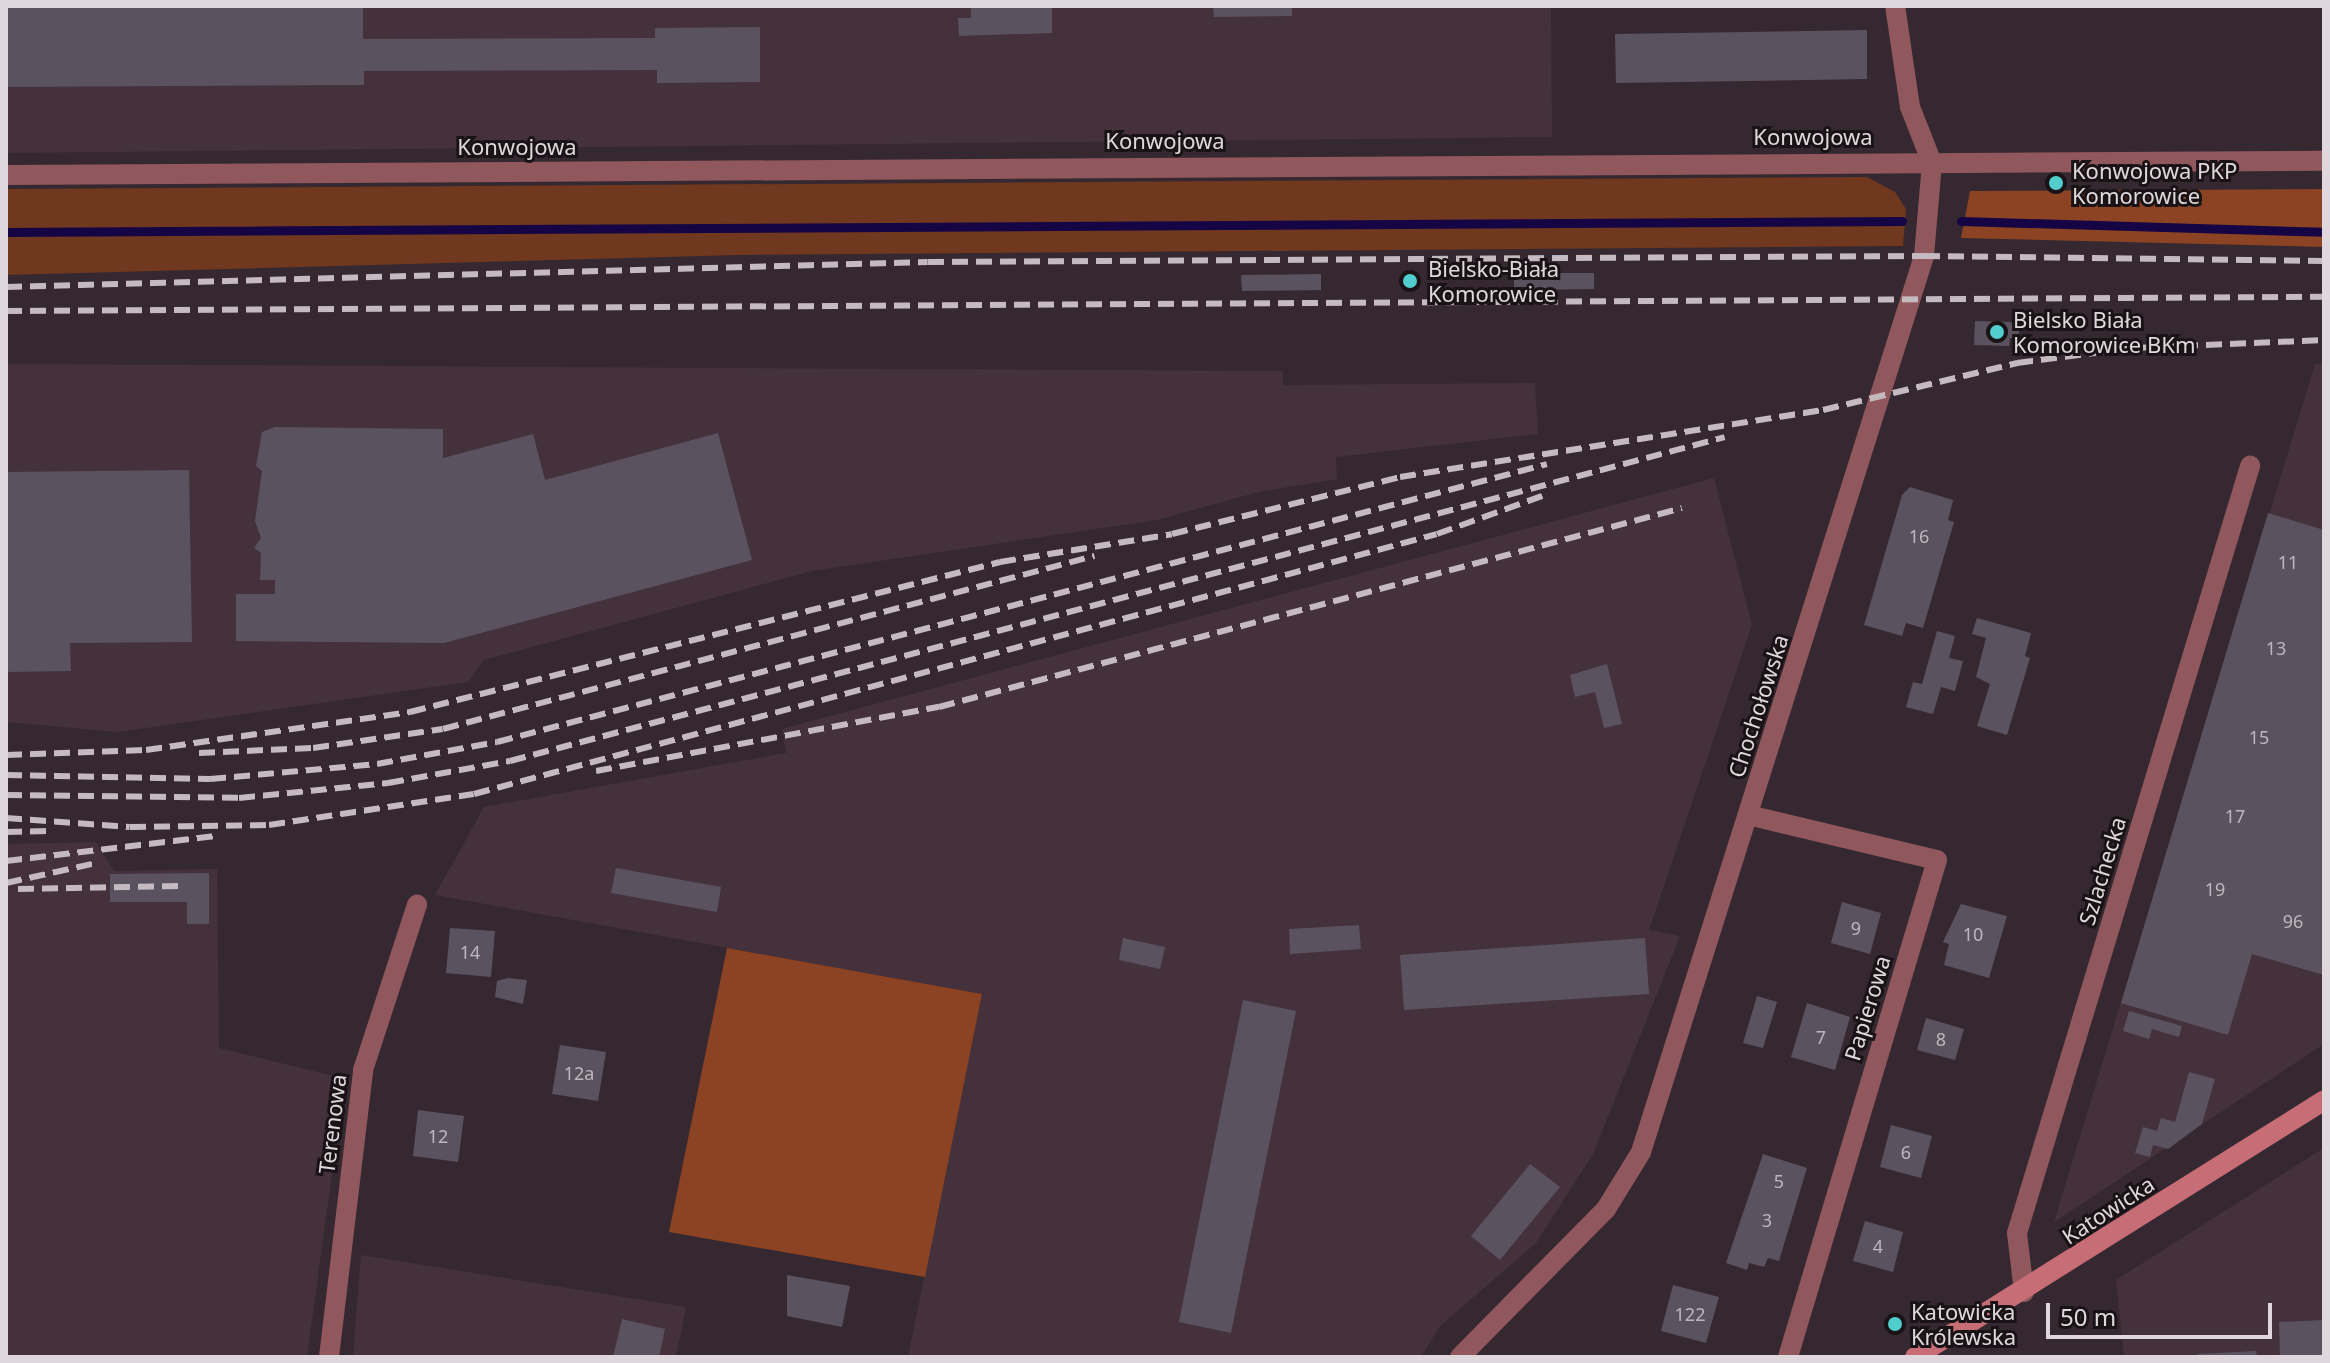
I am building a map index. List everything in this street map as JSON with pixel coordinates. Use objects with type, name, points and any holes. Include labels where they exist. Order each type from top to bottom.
[{"type":"street","name":"Chochołowska","points":[[1460,1357],[1606,1209],[1641,1152],[1914,298],[1932,163],[1910,107],[1895,6]]},
{"type":"street","name":"Konwojowa","points":[[6,175],[2324,161]]},
{"type":"street","name":"Szlachecka","points":[[2024,1292],[2017,1233],[2250,466]]},
{"type":"street","name":"Papierowa","points":[[1748,815],[1937,860],[1788,1357]]},
{"type":"street","name":"Terenowa","points":[[329,1357],[363,1070],[417,905]]},
{"type":"street","name":"Katowicka","points":[[1915,1357],[1944,1349],[2024,1292],[2324,1100]]},
{"type":"shaded area","points":[[6,6],[1551,6],[1552,137],[6,153]]},
{"type":"shaded area","points":[[1867,177],[1895,192],[1906,209],[1903,246],[738,255],[6,275],[6,189]]},
{"type":"shaded area","points":[[2324,189],[2324,247],[1961,238],[1970,191]]},
{"type":"shaded area","points":[[2324,363],[2324,1044],[2054,1222],[2315,364]]},
{"type":"shaded area","points":[[6,364],[1283,371],[1283,385],[1535,383],[1538,434],[1336,457],[1337,479],[1258,492],[1157,520],[812,571],[484,660],[468,682],[118,732],[6,722]]},
{"type":"shaded area","points":[[1714,478],[1752,625],[1649,930],[1680,936],[1593,1154],[1536,1243],[1440,1326],[1421,1357],[908,1357],[982,994],[435,895],[484,807],[786,753],[782,729]]},
{"type":"shaded area","points":[[96,842],[114,871],[217,869],[219,1048],[334,1076],[343,1093],[307,1357],[6,1357],[6,844]]},
{"type":"shaded area","points":[[727,948],[982,994],[925,1277],[669,1232]]},
{"type":"shaded area","points":[[2324,1148],[2324,1357],[2124,1357],[2116,1280]]},
{"type":"shaded area","points":[[361,1255],[686,1307],[676,1357],[353,1357]]},
{"type":"building","points":[[6,6],[363,6],[363,39],[655,38],[655,28],[760,27],[760,82],[657,83],[657,70],[364,71],[364,85],[6,87]]},
{"type":"building","points":[[971,6],[1052,6],[1052,33],[959,36],[958,18],[971,18]]},
{"type":"building","points":[[1213,6],[1292,6],[1292,16],[1214,17]]},
{"type":"building","points":[[1867,30],[1867,79],[1616,83],[1615,34]]},
{"type":"building","points":[[1514,273],[1594,273],[1594,289],[1514,290]]},
{"type":"building","points":[[1321,274],[1321,290],[1242,291],[1241,275]]},
{"type":"building","name":"Bielsko Biała Komorowice BKm","points":[[1975,321],[2010,322],[2019,326],[2019,338],[2010,338],[2009,346],[1974,345]]},
{"type":"building","points":[[275,427],[443,429],[443,458],[533,434],[545,480],[718,433],[752,560],[444,643],[236,641],[236,594],[275,594],[275,580],[260,580],[261,553],[254,548],[261,538],[255,521],[262,471],[256,466],[262,432]]},
{"type":"building","points":[[189,470],[192,642],[70,643],[71,671],[6,672],[6,472]]},
{"type":"building","points":[[1910,487],[1953,500],[1948,520],[1954,522],[1923,628],[1906,623],[1902,636],[1864,625],[1902,495]]},
{"type":"building","points":[[2268,513],[2324,530],[2324,975],[2252,954],[2228,1035],[2121,1003]]},
{"type":"building","points":[[1977,618],[2031,633],[2025,656],[2030,658],[2007,735],[1977,726],[1990,684],[1976,677],[1986,638],[1972,634]]},
{"type":"building","points":[[1937,631],[1955,636],[1949,658],[1963,661],[1955,691],[1941,687],[1933,714],[1906,707],[1913,682],[1922,684]]},
{"type":"building","points":[[1607,664],[1622,724],[1604,728],[1595,692],[1575,697],[1570,675]]},
{"type":"building","points":[[616,868],[721,887],[717,912],[611,893]]},
{"type":"building","points":[[209,873],[209,924],[187,924],[187,902],[110,902],[110,874]]},
{"type":"building","points":[[1842,902],[1881,913],[1870,954],[1831,943]]},
{"type":"building","points":[[1961,904],[2007,916],[1989,978],[1944,965],[1949,944],[1943,942]]},
{"type":"building","points":[[1359,925],[1361,949],[1290,954],[1289,929]]},
{"type":"building","points":[[450,928],[495,931],[491,977],[446,973]]},
{"type":"building","points":[[1123,938],[1165,947],[1160,969],[1119,960]]},
{"type":"building","points":[[1645,938],[1649,994],[1404,1010],[1400,955]]},
{"type":"building","points":[[508,978],[527,980],[523,1004],[495,997],[497,981]]},
{"type":"building","points":[[1757,996],[1777,1002],[1763,1048],[1743,1043]]},
{"type":"building","points":[[1243,1000],[1296,1011],[1231,1333],[1179,1322]]},
{"type":"building","points":[[1807,1003],[1850,1017],[1835,1070],[1791,1057]]},
{"type":"building","points":[[2129,1011],[2182,1026],[2179,1037],[2152,1029],[2149,1039],[2123,1031]]},
{"type":"building","points":[[1926,1018],[1964,1029],[1955,1060],[1917,1050]]},
{"type":"building","points":[[560,1045],[606,1052],[598,1101],[552,1094]]},
{"type":"building","points":[[2189,1072],[2215,1079],[2202,1124],[2168,1149],[2153,1145],[2150,1157],[2135,1153],[2143,1127],[2157,1131],[2161,1118],[2175,1122]]},
{"type":"building","points":[[418,1110],[464,1116],[458,1162],[413,1156]]},
{"type":"building","points":[[1891,1125],[1932,1136],[1921,1178],[1880,1167]]},
{"type":"building","points":[[1763,1154],[1807,1168],[1779,1261],[1768,1258],[1764,1267],[1749,1263],[1747,1270],[1726,1263]]},
{"type":"building","points":[[1530,1164],[1560,1187],[1500,1260],[1471,1236]]},
{"type":"building","points":[[1865,1221],[1903,1232],[1893,1272],[1853,1261]]},
{"type":"building","points":[[787,1275],[850,1286],[842,1327],[787,1316]]},
{"type":"building","points":[[1673,1285],[1719,1297],[1706,1343],[1661,1331]]},
{"type":"building","points":[[622,1319],[665,1329],[659,1357],[613,1357]]},
{"type":"building","points":[[2324,1320],[2324,1357],[2280,1357],[2279,1322]]},
{"type":"building","points":[[2256,1351],[2257,1357],[2197,1357],[2197,1354]]},
{"type":"waterway","points":[[6,232],[1902,221]]},
{"type":"waterway","points":[[1961,221],[2324,232]]},
{"type":"railway","points":[[6,287],[928,262],[1924,256],[2324,261]]},
{"type":"railway","points":[[6,311],[2324,297]]},
{"type":"railway","points":[[6,755],[146,750],[410,712],[1000,562],[1172,534],[1400,477],[1823,410],[2017,363],[2134,348],[2324,340]]},
{"type":"railway","points":[[6,795],[239,798],[388,783],[510,761],[1725,437]]},
{"type":"railway","points":[[6,775],[210,779],[377,764],[497,742],[1547,464]]},
{"type":"railway","points":[[6,818],[130,827],[269,825],[474,794],[1437,534],[1542,496]]},
{"type":"railway","points":[[596,771],[939,707],[1682,508]]},
{"type":"railway","points":[[199,753],[313,748],[443,729],[1094,556]]},
{"type":"railway","points":[[6,832],[50,831]]},
{"type":"railway","points":[[6,861],[216,836]]},
{"type":"railway","points":[[6,883],[96,863]]},
{"type":"railway","points":[[18,889],[179,886]]},
{"type":"place","name":"Konwojowa PKP Komorowice","points":[[2056,183]]},
{"type":"place","name":"Bielsko-Biała Komorowice","points":[[1410,281]]},
{"type":"place","name":"Bielsko Biała Komorowice BKm","points":[[1997,332]]},
{"type":"place","name":"Katowicka Królewska","points":[[1895,1324]]}]
